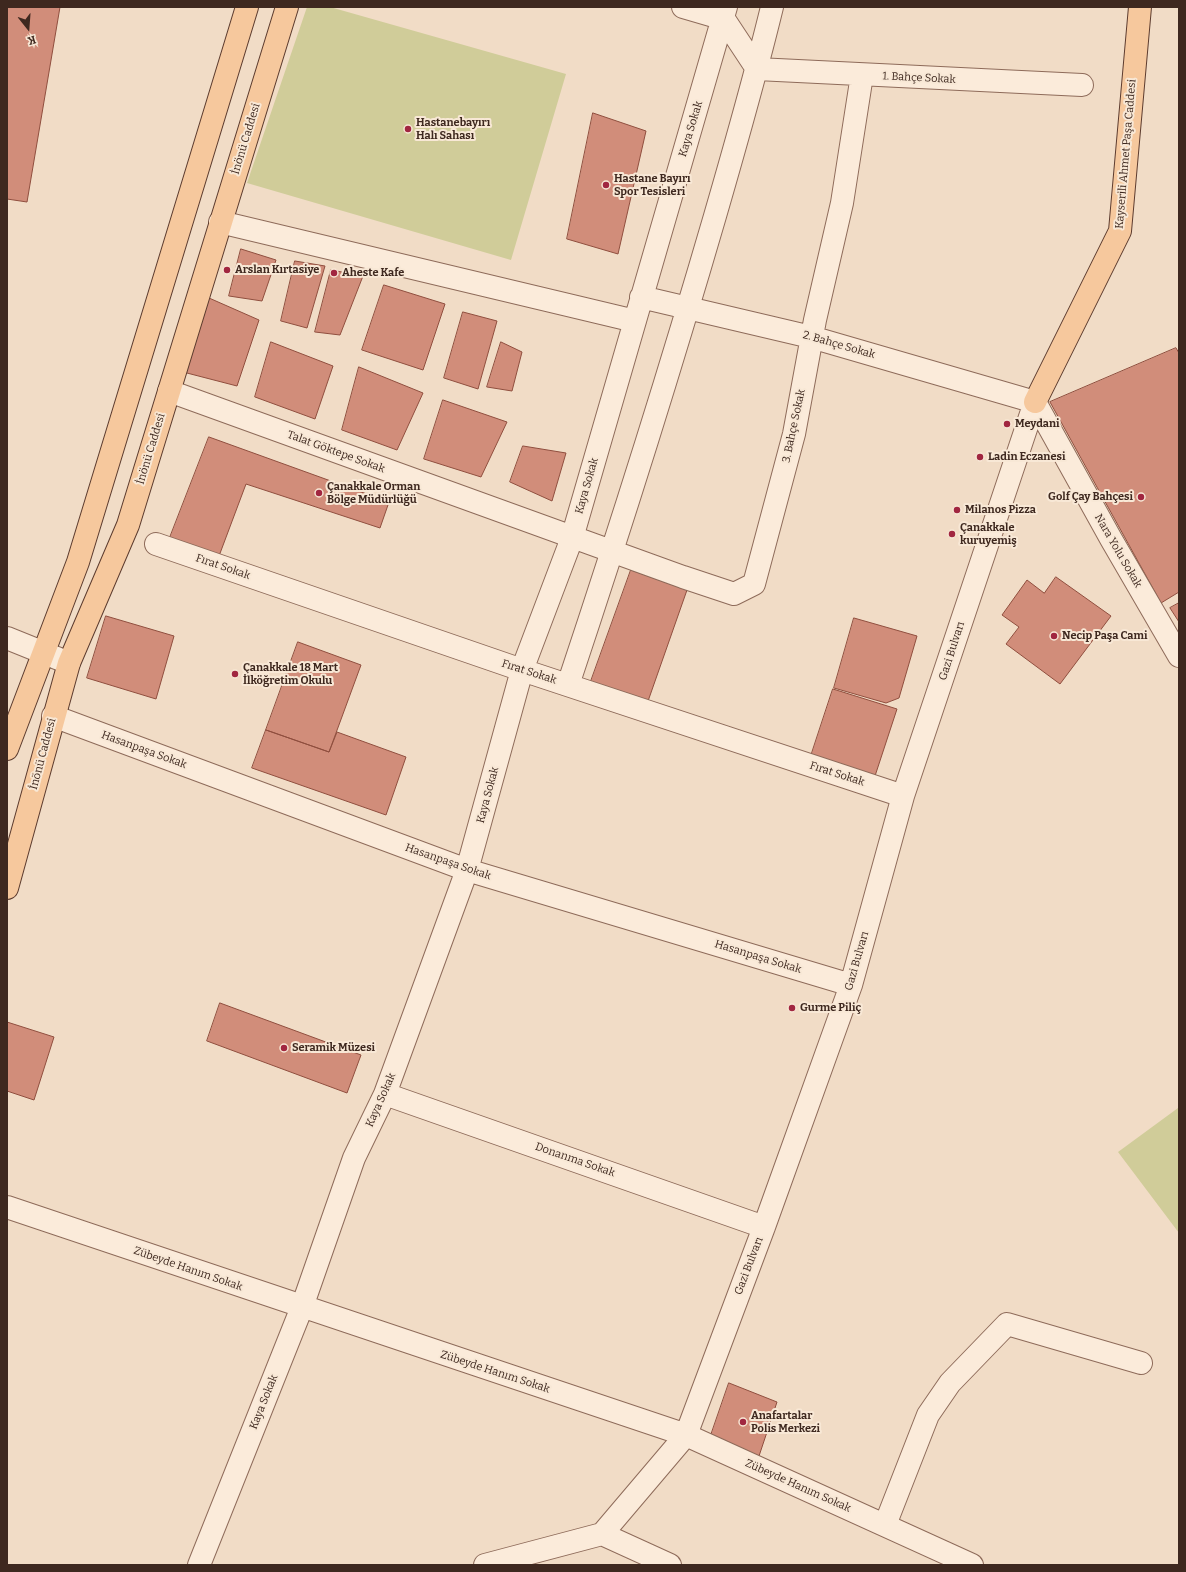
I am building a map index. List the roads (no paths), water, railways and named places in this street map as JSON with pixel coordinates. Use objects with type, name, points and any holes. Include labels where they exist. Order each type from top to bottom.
[{"type":"main road","points":[[7,749],[78,562],[247,7]]},
{"type":"main road","name":"İnönü Caddesi","points":[[7,888],[53,716],[69,663],[128,525],[287,7]]},
{"type":"main road","name":"Kayserili Ahmet Paşa Caddesi","points":[[1035,402],[1120,231],[1140,7]]},
{"type":"street","points":[[684,7],[725,13],[757,69]]},
{"type":"street","points":[[568,685],[612,553],[688,308],[757,69],[772,7]]},
{"type":"street","name":"Kaya Sokak","points":[[200,1565],[302,1307],[354,1158],[385,1094],[467,870],[522,670],[572,538],[725,13]]},
{"type":"street","name":"1. Bahçe Sokak","points":[[757,69],[1082,85]]},
{"type":"street","name":"3. Bahçe Sokak","points":[[572,538],[734,594],[754,584],[794,434],[812,337],[842,203],[862,75]]},
{"type":"street","points":[[220,222],[635,321]]},
{"type":"street","name":"2. Bahçe Sokak","points":[[641,297],[812,337],[1035,402]]},
{"type":"street","name":"Talat Göktepe Sokak","points":[[169,392],[572,538]]},
{"type":"street","name":"Nara Yolu Sokak","points":[[1035,402],[1111,539],[1179,656]]},
{"type":"street","name":"Gazi Bulvarı","points":[[602,1534],[686,1435],[764,1227],[851,984],[903,796],[1035,402]]},
{"type":"street","name":"Fırat Sokak","points":[[156,544],[522,670],[903,796]]},
{"type":"street","points":[[7,638],[69,663]]},
{"type":"street","name":"Hasanpaşa Sokak","points":[[53,716],[467,870],[851,984]]},
{"type":"street","name":"Donanma Sokak","points":[[385,1094],[764,1227]]},
{"type":"street","name":"Zübeyde Hanım Sokak","points":[[7,1207],[686,1435],[972,1565]]},
{"type":"street","points":[[885,1525],[928,1415],[950,1382],[1007,1324],[1141,1363]]},
{"type":"street","points":[[485,1565],[602,1534],[670,1565]]},
{"type":"place","name":"Hastanebayırı Halı Sahası","points":[[408,129]]},
{"type":"place","name":"Hastane Bayırı Spor Tesisleri","points":[[606,185]]},
{"type":"place","name":"Arslan Kırtasiye","points":[[227,270]]},
{"type":"place","name":"Aheste Kafe","points":[[334,273]]},
{"type":"place","name":"Meydani","points":[[1007,424]]},
{"type":"place","name":"Ladin Eczanesi","points":[[980,457]]},
{"type":"place","name":"Çanakkale Orman Bölge Müdürlüğü","points":[[319,493]]},
{"type":"place","name":"Golf Çay Bahçesi","points":[[1141,497]]},
{"type":"place","name":"Milanos Pizza","points":[[957,510]]},
{"type":"place","name":"Çanakkale kuruyemiş","points":[[952,534]]},
{"type":"place","name":"Necip Paşa Cami","points":[[1054,636]]},
{"type":"place","name":"Çanakkale 18 Mart İlköğretim Okulu","points":[[235,674]]},
{"type":"place","name":"Gurme Piliç","points":[[792,1008]]},
{"type":"place","name":"Seramik Müzesi","points":[[284,1048]]},
{"type":"place","name":"Anafartalar Polis Merkezi","points":[[743,1422]]}]
